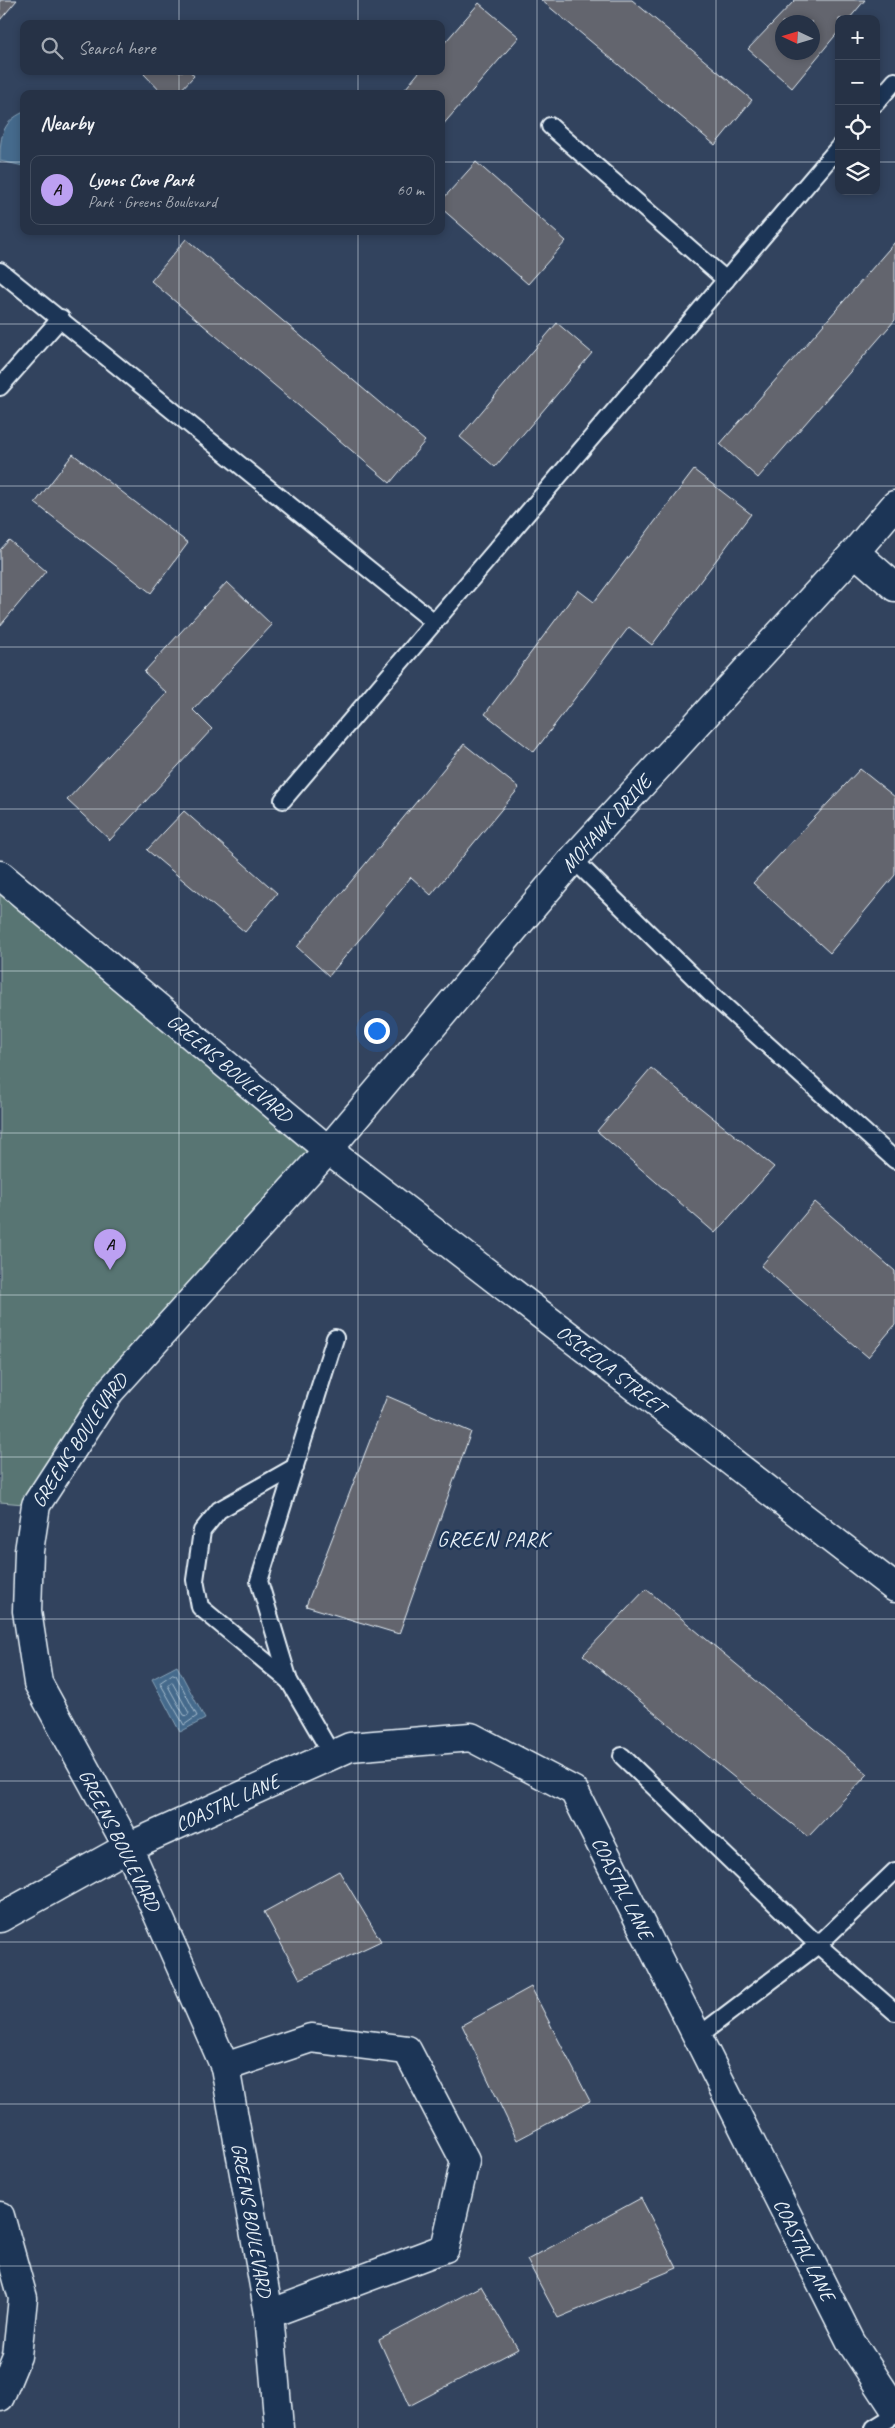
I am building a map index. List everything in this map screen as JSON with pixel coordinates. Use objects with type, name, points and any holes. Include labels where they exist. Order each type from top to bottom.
[{"type":"street","name":"MOHAWK DRIVE","points":[[328,1150],[573,859],[895,506]]},
{"type":"street","points":[[855,552],[895,587]]},
{"type":"street","name":"GREENS BOULEVARD","points":[[0,875],[328,1150],[110,1391],[36,1506],[29,1551],[27,1611],[38,1683],[128,1847],[225,2067],[269,2314],[279,2428]]},
{"type":"street","name":"OSCEOLA STREET","points":[[328,1150],[895,1588]]},
{"type":"street","name":"COASTAL LANE","points":[[0,1918],[128,1847],[350,1747],[471,1737],[574,1791],[851,2342],[895,2409]]},
{"type":"street","points":[[225,2067],[311,2038],[407,2050],[465,2161],[445,2248],[269,2314]]},
{"type":"street","points":[[0,2216],[24,2298],[17,2356],[0,2397]]},
{"type":"lane","points":[[880,98],[895,81]]},
{"type":"lane","points":[[550,126],[726,280]]},
{"type":"lane","points":[[283,800],[836,150]]},
{"type":"lane","points":[[0,270],[434,622]]},
{"type":"lane","points":[[0,387],[61,318]]},
{"type":"lane","points":[[573,859],[710,993],[895,1160]]},
{"type":"lane","points":[[332,1755],[289,1681],[259,1581],[335,1338]]},
{"type":"lane","points":[[289,1681],[200,1606],[195,1580],[202,1531],[219,1510],[295,1467]]},
{"type":"lane","points":[[622,1756],[818,1945],[895,2012]]},
{"type":"lane","points":[[697,2037],[818,1945],[895,1871]]},
{"type":"lane","points":[[874,2428],[895,2415]]},
{"type":"green space","points":[[0,875],[328,1150],[110,1391],[36,1505],[0,1502]]},
{"type":"water","points":[[20,114],[20,165],[0,161],[3,132],[16,116]]},
{"type":"water","points":[[177,1666],[205,1719],[180,1732],[152,1679]]},
{"type":"building","points":[[0,0],[17,0],[0,20]]},
{"type":"building","points":[[541,0],[632,0],[752,100],[715,145]]},
{"type":"building","points":[[795,0],[865,0],[852,15],[835,15],[835,36],[820,54],[820,15],[781,15]]},
{"type":"building","points":[[479,3],[519,37],[445,122],[445,90],[404,90],[417,75],[445,75],[445,42]]},
{"type":"building","points":[[775,21],[775,60],[815,60],[792,88],[748,49]]},
{"type":"building","points":[[145,75],[194,76],[181,90],[159,90]]},
{"type":"building","points":[[476,162],[566,241],[528,284],[445,211],[445,197]]},
{"type":"building","points":[[186,239],[425,441],[390,483],[151,281]]},
{"type":"building","points":[[895,242],[895,320],[758,478],[720,444]]},
{"type":"building","points":[[557,323],[592,353],[495,467],[460,437]]},
{"type":"building","points":[[73,454],[188,543],[151,593],[35,503]]},
{"type":"building","points":[[694,470],[751,514],[652,645],[629,627],[534,752],[485,714],[578,590],[594,602]]},
{"type":"building","points":[[9,540],[46,571],[0,626],[0,550]]},
{"type":"building","points":[[227,582],[272,625],[193,710],[212,729],[110,840],[67,800],[167,693],[144,672]]},
{"type":"building","points":[[464,744],[519,788],[431,895],[411,877],[329,976],[297,947]]},
{"type":"building","points":[[860,769],[895,797],[895,875],[830,953],[753,883]]},
{"type":"building","points":[[184,811],[277,893],[245,932],[147,850]]},
{"type":"building","points":[[651,1068],[774,1167],[715,1233],[597,1131]]},
{"type":"building","points":[[815,1202],[895,1271],[895,1325],[868,1357],[761,1266]]},
{"type":"building","points":[[387,1396],[471,1432],[399,1634],[306,1606]]},
{"type":"building","points":[[646,1589],[868,1774],[808,1837],[583,1655]]},
{"type":"building","points":[[339,1871],[381,1941],[300,1979],[264,1912]]},
{"type":"building","points":[[531,1987],[590,2101],[517,2140],[462,2025]]},
{"type":"building","points":[[641,2198],[677,2268],[558,2318],[527,2260]]},
{"type":"building","points":[[481,2286],[518,2349],[409,2406],[379,2340]]},
{"type":"place","name":"Lyons Cove Park","points":[[110,1270]]},
{"type":"district","name":"GREEN PARK","points":[[493,1539]]}]
